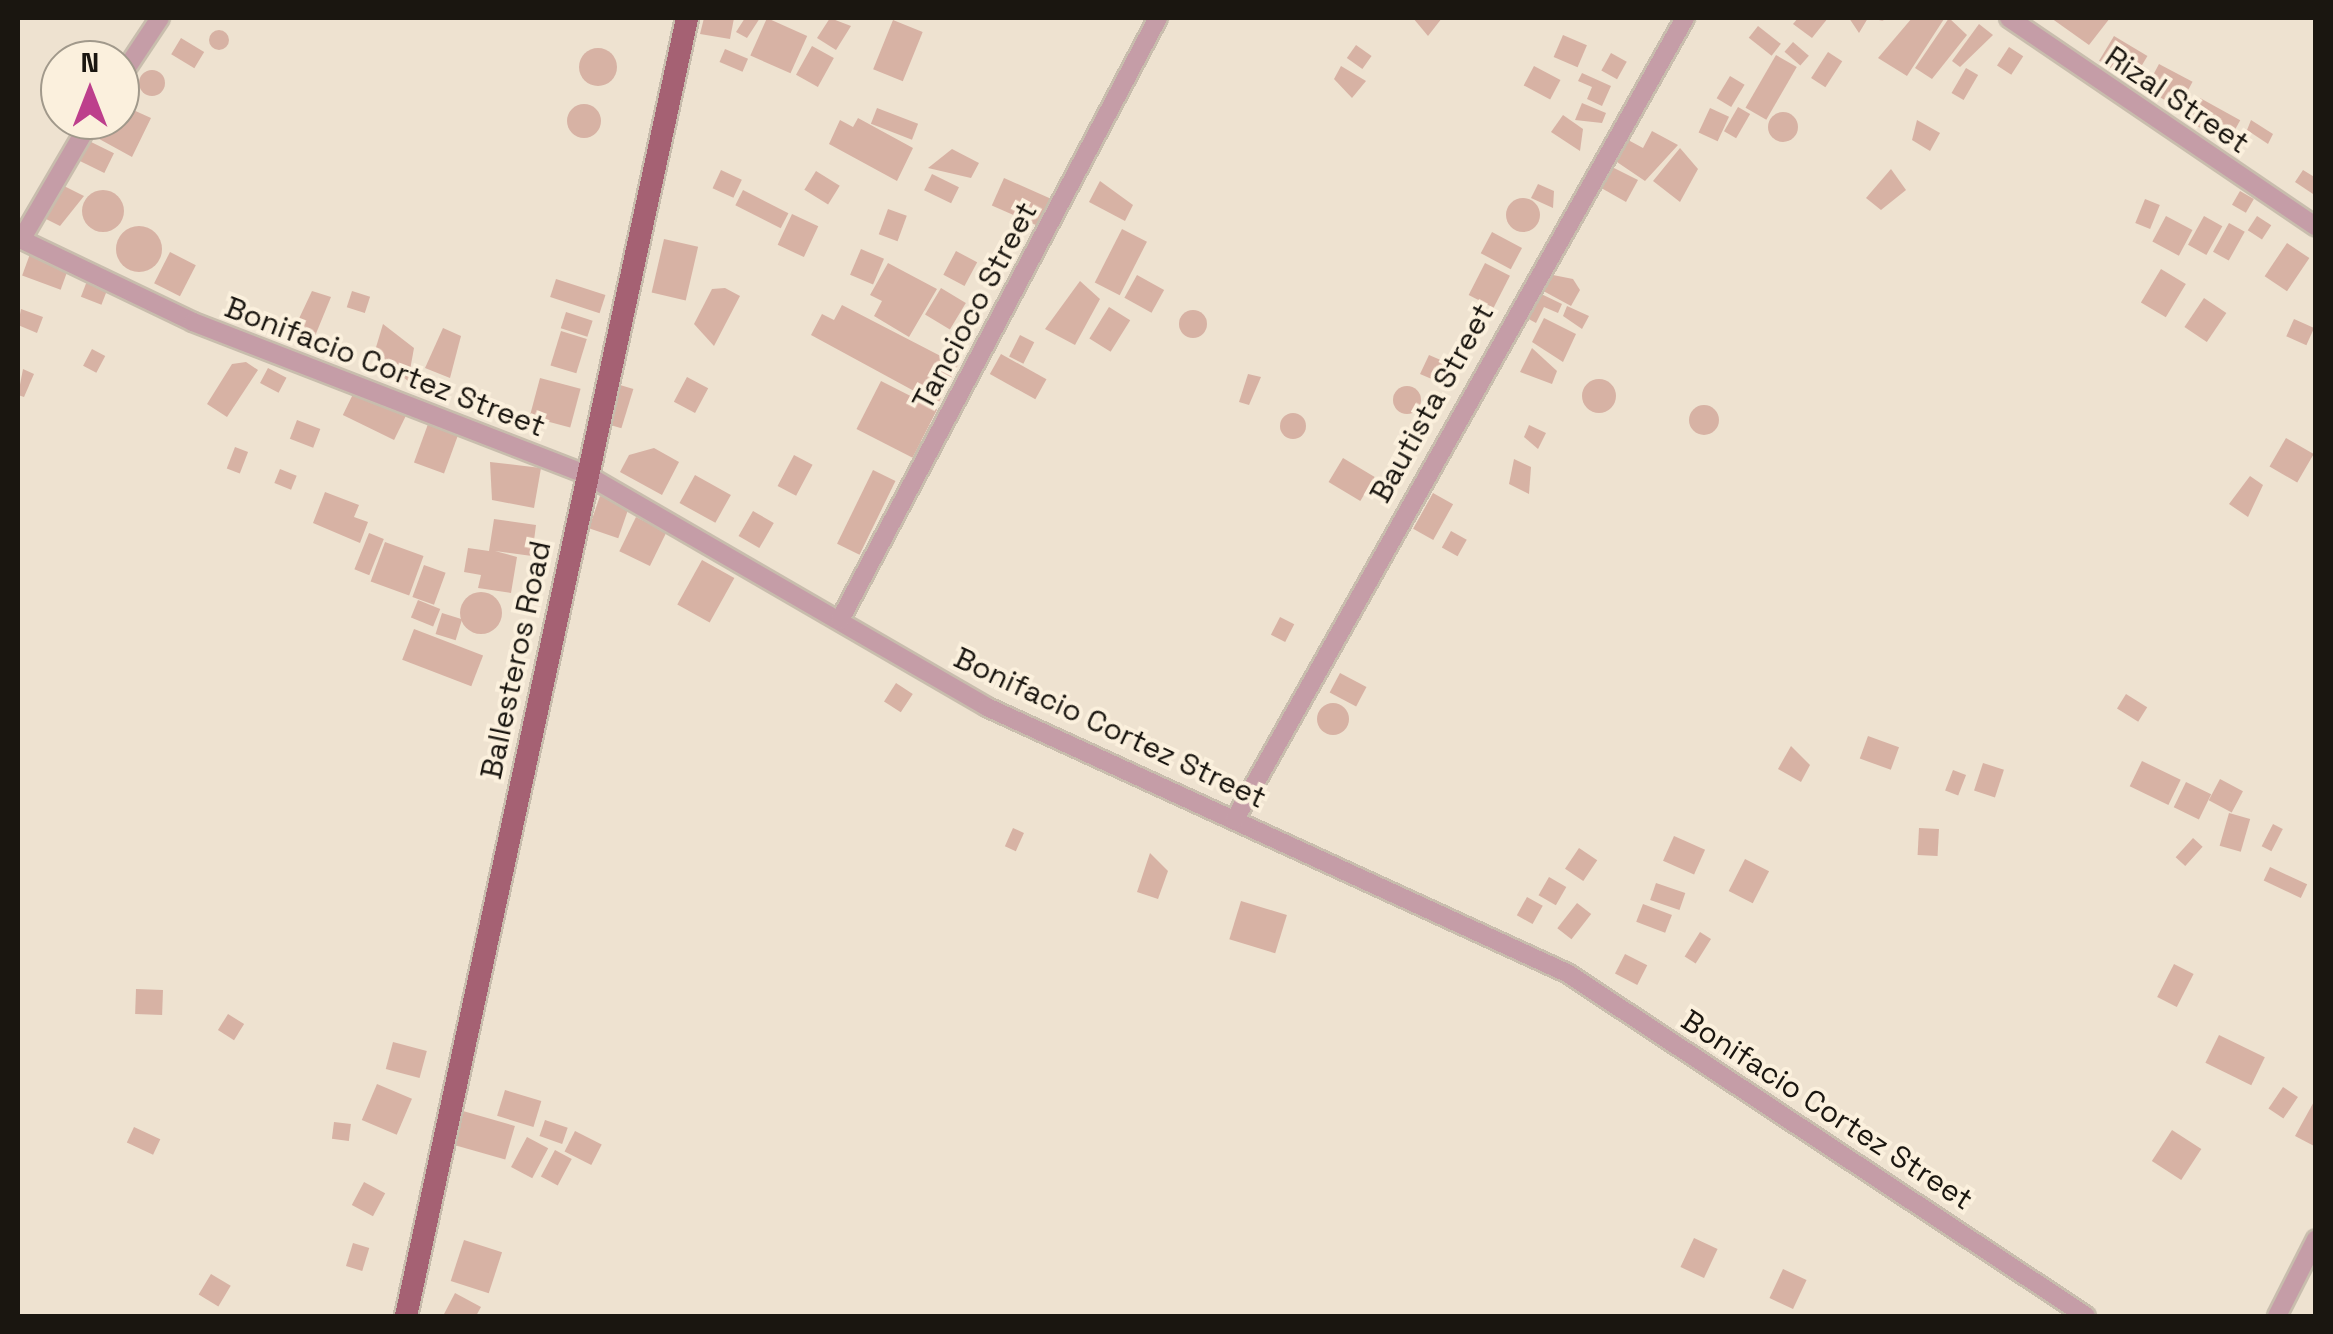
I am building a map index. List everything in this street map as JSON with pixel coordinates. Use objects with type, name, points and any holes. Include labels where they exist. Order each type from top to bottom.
[{"type":"main road","name":"Ballesteros Road","points":[[406,1316],[687,18]]},
{"type":"street","points":[[140,48],[160,18]]},
{"type":"street","name":"Tancioco Street","points":[[840,620],[1158,18]]},
{"type":"street","name":"Bautista Street","points":[[1235,819],[1685,18]]},
{"type":"street","name":"Rizal Street","points":[[2009,18],[2316,228]]},
{"type":"street","points":[[19,239],[78,140]]},
{"type":"street","name":"Bonifacio Cortez Street","points":[[19,239],[192,322],[587,475],[987,707],[1566,973],[2086,1316]]},
{"type":"street","points":[[2278,1316],[2316,1239]]},
{"type":"building","points":[[704,18],[734,18],[730,39],[700,34]]},
{"type":"building","points":[[745,18],[760,18],[747,38],[736,32]]},
{"type":"building","points":[[767,18],[807,36],[791,73],[750,55]]},
{"type":"building","points":[[830,18],[851,26],[836,50],[817,38]]},
{"type":"building","points":[[1413,18],[1442,18],[1428,36]]},
{"type":"building","points":[[1798,18],[1828,18],[1812,38],[1793,24]]},
{"type":"building","points":[[1849,18],[1868,18],[1859,33]]},
{"type":"building","points":[[1912,18],[1944,19],[1907,76],[1878,58]]},
{"type":"building","points":[[1949,18],[1967,35],[1932,79],[1915,68]]},
{"type":"building","points":[[2051,18],[2110,18],[2089,45]]},
{"type":"building","points":[[893,20],[923,32],[903,81],[873,69]]},
{"type":"building","points":[[1979,24],[1993,35],[1960,67],[1952,61]]},
{"type":"building","points":[[1758,26],[1781,44],[1772,56],[1749,38]]},
{"type":"building","points":[[219,30],[229,40],[219,50],[209,40]]},
{"type":"building","points":[[1563,35],[1587,45],[1578,67],[1554,57]]},
{"type":"building","points":[[2114,36],[2147,56],[2132,81],[2099,61]]},
{"type":"building","points":[[181,38],[204,52],[194,68],[171,54]]},
{"type":"building","points":[[1793,42],[1809,56],[1800,66],[1784,52]]},
{"type":"building","points":[[1356,45],[1372,56],[1362,69],[1347,58]]},
{"type":"building","points":[[812,46],[834,58],[818,87],[796,75]]},
{"type":"building","points":[[2009,47],[2023,56],[2011,75],[1997,65]]},
{"type":"building","points":[[598,48],[611,54],[617,67],[611,80],[598,86],[585,80],[579,67],[585,54]]},
{"type":"building","points":[[725,49],[748,59],[743,72],[720,62]]},
{"type":"building","points":[[1828,52],[1842,61],[1825,87],[1811,78]]},
{"type":"building","points":[[1611,53],[1627,62],[1617,79],[1601,70]]},
{"type":"building","points":[[1776,55],[1797,67],[1766,120],[1746,108]]},
{"type":"building","points":[[2159,64],[2193,82],[2179,107],[2145,90]]},
{"type":"building","points":[[1341,66],[1366,81],[1352,98],[1334,79]]},
{"type":"building","points":[[1534,66],[1560,80],[1550,100],[1524,85]]},
{"type":"building","points":[[1966,68],[1978,75],[1964,100],[1952,93]]},
{"type":"building","points":[[147,71],[157,71],[164,78],[164,88],[157,95],[147,95],[140,88],[140,78]]},
{"type":"building","points":[[1582,73],[1611,86],[1602,106],[1587,99],[1592,87],[1578,81]]},
{"type":"building","points":[[1730,76],[1745,85],[1731,107],[1717,98]]},
{"type":"building","points":[[2200,98],[2240,120],[2228,143],[2187,121]]},
{"type":"building","points":[[1582,103],[1606,113],[1602,123],[1575,120]]},
{"type":"building","points":[[584,104],[596,109],[601,121],[596,133],[584,138],[572,133],[567,121],[572,109]]},
{"type":"building","points":[[1738,107],[1750,114],[1736,138],[1724,131]]},
{"type":"building","points":[[877,108],[918,124],[912,140],[871,124]]},
{"type":"building","points":[[1710,108],[1729,117],[1718,141],[1699,132]]},
{"type":"building","points":[[1783,112],[1797,121],[1798,127],[1789,141],[1783,142],[1769,133],[1768,127],[1777,113]]},
{"type":"building","points":[[140,113],[151,118],[132,157],[101,140],[140,140]]},
{"type":"building","points":[[1563,115],[1583,129],[1580,151],[1551,132]]},
{"type":"building","points":[[858,118],[913,148],[897,181],[829,144],[840,120],[853,127]]},
{"type":"building","points":[[1917,120],[1940,133],[1930,151],[1912,140]]},
{"type":"building","points":[[2251,120],[2273,134],[2268,144],[2247,130]]},
{"type":"building","points":[[1652,131],[1678,145],[1645,181],[1614,160],[1617,134],[1643,148]]},
{"type":"building","points":[[87,140],[114,153],[104,173],[77,160]]},
{"type":"building","points":[[1680,148],[1698,169],[1680,202],[1653,181]]},
{"type":"building","points":[[952,149],[979,163],[971,178],[928,168]]},
{"type":"building","points":[[1612,167],[1638,180],[1626,202],[1596,185]]},
{"type":"building","points":[[1891,169],[1906,190],[1881,210],[1866,198]]},
{"type":"building","points":[[721,170],[742,180],[733,198],[713,188]]},
{"type":"building","points":[[2303,170],[2316,178],[2316,196],[2295,182]]},
{"type":"building","points":[[816,171],[840,186],[828,204],[804,190]]},
{"type":"building","points":[[932,174],[959,187],[951,203],[924,190]]},
{"type":"building","points":[[1004,178],[1054,200],[1042,228],[992,205]]},
{"type":"building","points":[[1100,181],[1133,205],[1125,221],[1089,202]]},
{"type":"building","points":[[56,182],[84,196],[60,226],[40,216]]},
{"type":"building","points":[[1538,184],[1554,191],[1553,208],[1531,198]]},
{"type":"building","points":[[103,190],[118,196],[124,211],[118,226],[103,232],[88,226],[82,211],[88,196]]},
{"type":"building","points":[[743,190],[788,213],[781,228],[735,205]]},
{"type":"building","points":[[2240,191],[2254,199],[2246,213],[2232,205]]},
{"type":"building","points":[[1523,198],[1535,203],[1540,215],[1535,227],[1523,232],[1511,227],[1506,215],[1511,203]]},
{"type":"building","points":[[2145,199],[2160,205],[2150,229],[2135,223]]},
{"type":"building","points":[[888,209],[907,216],[898,241],[879,234]]},
{"type":"building","points":[[792,214],[818,226],[804,257],[778,245]]},
{"type":"building","points":[[2166,216],[2192,230],[2179,256],[2152,242]]},
{"type":"building","points":[[2204,216],[2222,226],[2206,255],[2188,245]]},
{"type":"building","points":[[2257,216],[2271,225],[2262,240],[2248,230]]},
{"type":"building","points":[[2229,223],[2245,232],[2229,261],[2213,252]]},
{"type":"building","points":[[139,226],[156,232],[162,249],[156,266],[139,272],[122,266],[116,249],[122,232]]},
{"type":"building","points":[[1122,229],[1147,242],[1120,295],[1095,282]]},
{"type":"building","points":[[1492,232],[1522,248],[1511,269],[1481,253]]},
{"type":"building","points":[[664,239],[698,247],[686,300],[652,293]]},
{"type":"building","points":[[2287,243],[2309,258],[2287,291],[2265,276]]},
{"type":"building","points":[[861,249],[884,259],[873,285],[850,275]]},
{"type":"building","points":[[956,251],[977,262],[965,286],[943,275]]},
{"type":"building","points":[[170,252],[196,265],[180,296],[154,283]]},
{"type":"building","points":[[30,254],[69,268],[61,290],[22,276]]},
{"type":"building","points":[[888,263],[937,289],[909,337],[874,316],[882,301],[870,295]]},
{"type":"building","points":[[1485,263],[1510,276],[1494,308],[1469,295]]},
{"type":"building","points":[[2161,269],[2186,284],[2166,317],[2141,302]]},
{"type":"building","points":[[1543,273],[1573,279],[1580,290],[1571,306],[1536,287]]},
{"type":"building","points":[[1137,275],[1164,290],[1152,313],[1124,298]]},
{"type":"building","points":[[556,279],[605,295],[600,313],[550,297]]},
{"type":"building","points":[[87,281],[108,289],[101,305],[81,297]]},
{"type":"building","points":[[1080,281],[1100,299],[1075,345],[1045,329]]},
{"type":"building","points":[[725,288],[740,296],[714,346],[694,324],[712,289]]},
{"type":"building","points":[[941,288],[966,303],[950,330],[925,315]]},
{"type":"building","points":[[1533,290],[1562,304],[1558,313],[1544,307],[1536,323],[1521,315]]},
{"type":"building","points":[[312,291],[331,297],[315,336],[295,327]]},
{"type":"building","points":[[352,291],[370,297],[365,313],[347,307]]},
{"type":"building","points":[[2204,298],[2226,313],[2207,342],[2184,327]]},
{"type":"building","points":[[842,305],[958,365],[938,404],[811,335],[822,314],[834,320]]},
{"type":"building","points":[[1567,306],[1589,316],[1582,329],[1563,316]]},
{"type":"building","points":[[1109,307],[1130,320],[1111,352],[1089,338]]},
{"type":"building","points":[[21,309],[43,317],[37,333],[18,325]]},
{"type":"building","points":[[1193,310],[1203,314],[1207,324],[1203,334],[1193,338],[1183,334],[1179,324],[1183,314]]},
{"type":"building","points":[[566,312],[593,321],[587,337],[561,328]]},
{"type":"building","points":[[1544,318],[1576,334],[1563,362],[1532,342]]},
{"type":"building","points":[[2294,319],[2314,328],[2306,345],[2286,336]]},
{"type":"building","points":[[383,324],[414,348],[408,381],[374,354]]},
{"type":"building","points":[[443,328],[461,336],[450,378],[425,368]]},
{"type":"building","points":[[561,331],[587,339],[576,373],[550,365]]},
{"type":"building","points":[[1020,335],[1034,342],[1023,364],[1009,356]]},
{"type":"building","points":[[1532,348],[1557,371],[1552,384],[1520,372]]},
{"type":"building","points":[[92,349],[105,356],[96,373],[83,366]]},
{"type":"building","points":[[1001,354],[1046,379],[1035,399],[990,374]]},
{"type":"building","points":[[1429,355],[1443,361],[1441,383],[1420,374]]},
{"type":"building","points":[[246,362],[258,370],[227,417],[207,404],[232,364]]},
{"type":"building","points":[[268,368],[287,378],[279,393],[260,383]]},
{"type":"building","points":[[23,369],[34,374],[24,397],[18,395]]},
{"type":"building","points":[[1248,374],[1261,377],[1249,405],[1239,402]]},
{"type":"building","points":[[687,377],[708,388],[695,413],[674,402]]},
{"type":"building","points":[[540,378],[581,389],[570,428],[530,417]]},
{"type":"building","points":[[1599,379],[1611,384],[1616,396],[1611,408],[1599,413],[1587,408],[1582,396],[1587,384]]},
{"type":"building","points":[[881,381],[937,410],[913,458],[856,429]]},
{"type":"building","points":[[620,385],[633,389],[621,428],[608,424]]},
{"type":"building","points":[[1407,386],[1417,390],[1421,400],[1417,410],[1407,414],[1397,410],[1393,400],[1397,390]]},
{"type":"building","points":[[356,388],[407,413],[394,440],[343,415]]},
{"type":"building","points":[[1704,405],[1715,409],[1719,420],[1715,431],[1704,435],[1693,431],[1689,420],[1693,409]]},
{"type":"building","points":[[1293,413],[1302,417],[1306,426],[1302,435],[1293,439],[1284,435],[1280,426],[1284,417]]},
{"type":"building","points":[[297,420],[320,429],[313,448],[290,439]]},
{"type":"building","points":[[428,424],[458,435],[444,473],[414,463]]},
{"type":"building","points":[[1529,425],[1546,433],[1538,449],[1524,437]]},
{"type":"building","points":[[2286,438],[2314,454],[2297,483],[2270,467]]},
{"type":"building","points":[[235,447],[248,452],[240,473],[227,468]]},
{"type":"building","points":[[654,448],[679,462],[662,495],[620,472],[629,455]]},
{"type":"building","points":[[794,455],[813,465],[796,496],[778,486]]},
{"type":"building","points":[[1343,458],[1375,477],[1360,501],[1329,482]]},
{"type":"building","points":[[1514,459],[1531,467],[1529,494],[1509,484]]},
{"type":"building","points":[[490,462],[541,468],[534,508],[492,500]]},
{"type":"building","points":[[280,469],[297,476],[291,490],[274,483]]},
{"type":"building","points":[[873,470],[895,481],[860,555],[837,544]]},
{"type":"building","points":[[695,475],[731,495],[715,523],[679,503]]},
{"type":"building","points":[[2250,476],[2263,485],[2248,517],[2229,504]]},
{"type":"building","points":[[325,492],[359,505],[354,517],[368,522],[360,543],[313,523]]},
{"type":"building","points":[[1433,493],[1453,504],[1433,540],[1413,529]]},
{"type":"building","points":[[600,496],[629,506],[618,538],[589,528]]},
{"type":"building","points":[[753,511],[774,523],[759,548],[738,536]]},
{"type":"building","points":[[636,517],[667,532],[650,566],[619,551]]},
{"type":"building","points":[[494,519],[536,525],[532,556],[495,551],[517,557],[511,593],[478,588],[481,575],[464,572],[468,548],[489,551]]},
{"type":"building","points":[[1451,531],[1467,540],[1458,556],[1442,548]]},
{"type":"building","points":[[369,533],[384,539],[369,575],[354,569]]},
{"type":"building","points":[[385,542],[424,556],[409,595],[371,581]]},
{"type":"building","points":[[702,560],[734,578],[710,623],[677,605]]},
{"type":"building","points":[[424,565],[446,573],[434,605],[412,597]]},
{"type":"building","points":[[481,592],[496,598],[502,613],[496,628],[481,634],[466,628],[460,613],[466,598]]},
{"type":"building","points":[[418,600],[440,609],[433,627],[411,618]]},
{"type":"building","points":[[442,613],[462,619],[456,640],[436,634]]},
{"type":"building","points":[[1280,617],[1294,624],[1285,642],[1271,635]]},
{"type":"building","points":[[414,629],[483,656],[471,686],[402,660]]},
{"type":"building","points":[[1340,673],[1366,687],[1356,707],[1330,692]]},
{"type":"building","points":[[896,683],[913,694],[901,712],[884,701]]},
{"type":"building","points":[[2126,694],[2147,707],[2138,722],[2117,708]]},
{"type":"building","points":[[1333,703],[1344,708],[1349,719],[1344,730],[1333,735],[1322,730],[1317,719],[1322,708]]},
{"type":"building","points":[[1868,736],[1899,747],[1891,770],[1860,759]]},
{"type":"building","points":[[1791,746],[1810,765],[1801,782],[1778,769]]},
{"type":"building","points":[[2142,761],[2181,780],[2168,805],[2130,786]]},
{"type":"building","points":[[1983,763],[2004,770],[1995,797],[1974,791]]},
{"type":"building","points":[[1953,770],[1966,775],[1958,796],[1945,791]]},
{"type":"building","points":[[2220,779],[2243,791],[2232,812],[2209,800]]},
{"type":"building","points":[[2186,782],[2211,794],[2199,819],[2174,807]]},
{"type":"building","points":[[2229,813],[2250,819],[2241,852],[2220,846]]},
{"type":"building","points":[[2273,824],[2283,829],[2271,851],[2262,846]]},
{"type":"building","points":[[1013,828],[1024,833],[1016,851],[1005,846]]},
{"type":"building","points":[[1919,828],[1939,829],[1938,856],[1918,855]]},
{"type":"building","points":[[1674,836],[1705,850],[1694,874],[1663,861]]},
{"type":"building","points":[[2193,838],[2203,847],[2185,866],[2176,857]]},
{"type":"building","points":[[1579,848],[1597,860],[1583,881],[1565,869]]},
{"type":"building","points":[[1150,853],[1168,871],[1158,899],[1137,892]]},
{"type":"building","points":[[1745,859],[1769,871],[1753,903],[1729,891]]},
{"type":"building","points":[[2270,867],[2307,884],[2301,898],[2264,881]]},
{"type":"building","points":[[1549,877],[1566,887],[1556,905],[1538,895]]},
{"type":"building","points":[[1656,883],[1685,893],[1679,910],[1650,900]]},
{"type":"building","points":[[1527,897],[1543,906],[1533,924],[1517,915]]},
{"type":"building","points":[[1241,901],[1287,915],[1275,953],[1229,939]]},
{"type":"building","points":[[1577,903],[1591,914],[1571,939],[1557,928]]},
{"type":"building","points":[[1643,904],[1672,915],[1665,933],[1636,922]]},
{"type":"building","points":[[1700,932],[1711,939],[1696,963],[1685,957]]},
{"type":"building","points":[[1625,954],[1647,965],[1637,985],[1615,974]]},
{"type":"building","points":[[2174,964],[2194,974],[2177,1007],[2157,997]]},
{"type":"building","points":[[136,989],[163,990],[162,1015],[135,1014]]},
{"type":"building","points":[[228,1014],[244,1024],[234,1040],[218,1030]]},
{"type":"building","points":[[2219,1035],[2265,1057],[2251,1085],[2205,1063]]},
{"type":"building","points":[[393,1042],[427,1051],[420,1078],[386,1069]]},
{"type":"building","points":[[377,1084],[412,1099],[397,1135],[362,1120]]},
{"type":"building","points":[[2283,1087],[2298,1097],[2283,1119],[2268,1109]]},
{"type":"building","points":[[505,1090],[541,1101],[533,1127],[497,1116]]},
{"type":"building","points":[[2316,1098],[2316,1147],[2295,1136]]},
{"type":"building","points":[[463,1111],[515,1126],[505,1160],[453,1145]]},
{"type":"building","points":[[545,1120],[568,1128],[562,1144],[539,1136]]},
{"type":"building","points":[[334,1122],[351,1124],[349,1141],[332,1139]]},
{"type":"building","points":[[134,1127],[160,1139],[153,1155],[127,1142]]},
{"type":"building","points":[[2172,1130],[2201,1149],[2181,1180],[2152,1161]]},
{"type":"building","points":[[575,1131],[602,1145],[591,1165],[565,1151]]},
{"type":"building","points":[[527,1137],[548,1148],[532,1178],[511,1167]]},
{"type":"building","points":[[555,1150],[572,1159],[558,1185],[541,1176]]},
{"type":"building","points":[[364,1182],[385,1193],[373,1216],[352,1205]]},
{"type":"building","points":[[1694,1238],[1718,1249],[1704,1278],[1680,1267]]},
{"type":"building","points":[[464,1240],[502,1252],[489,1293],[451,1281]]},
{"type":"building","points":[[353,1243],[369,1248],[362,1271],[346,1266]]},
{"type":"building","points":[[1783,1269],[1807,1280],[1793,1309],[1769,1298]]},
{"type":"building","points":[[211,1274],[231,1286],[218,1306],[199,1295]]},
{"type":"building","points":[[455,1293],[481,1307],[476,1316],[443,1316]]}]
